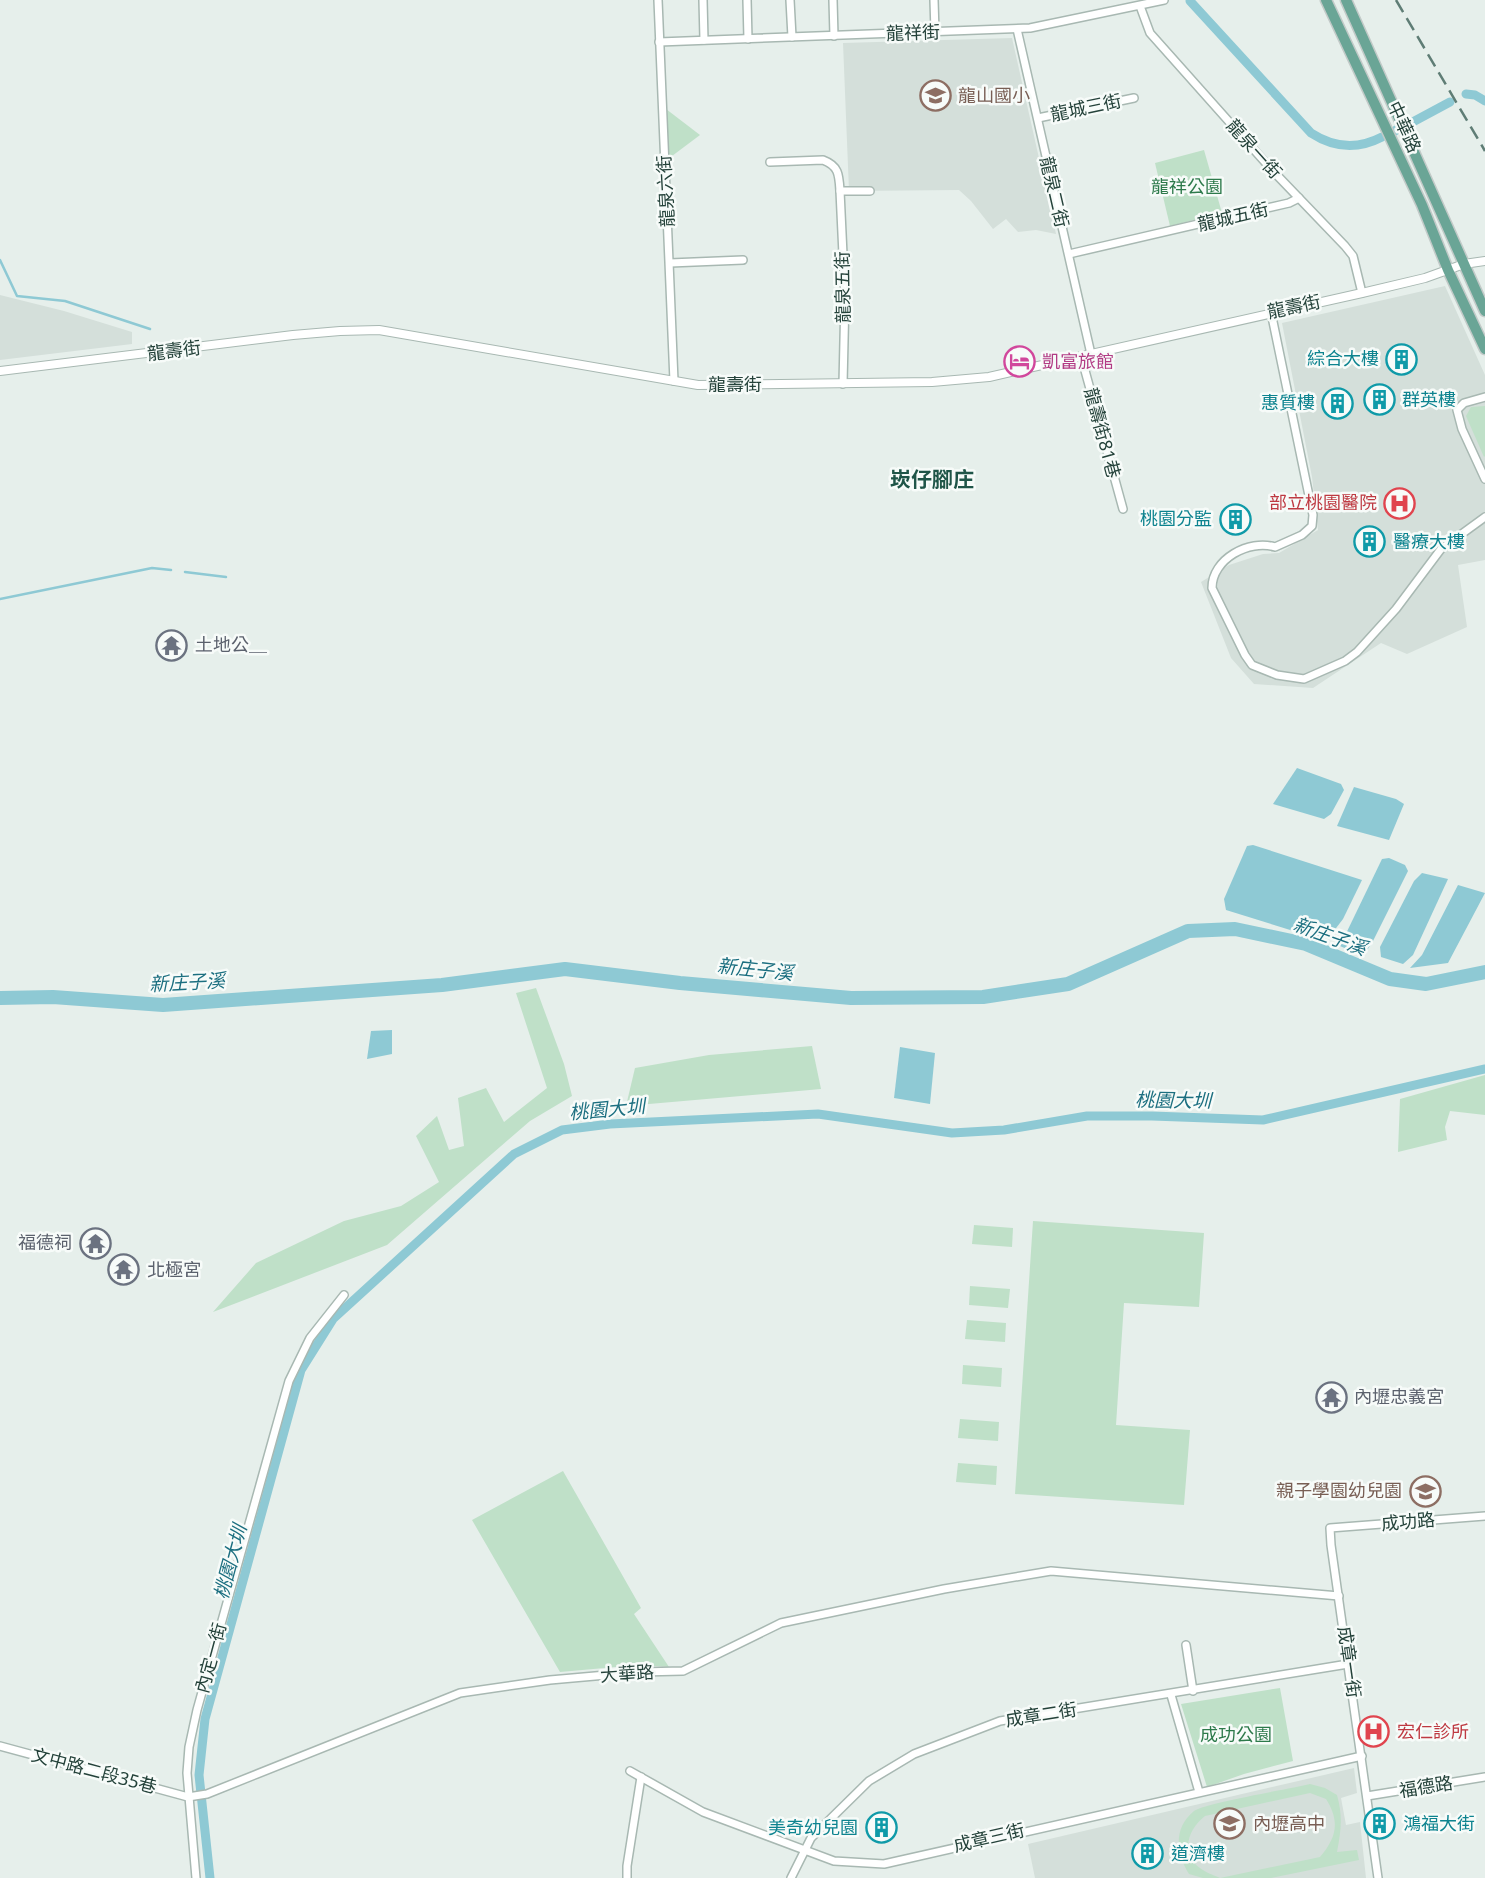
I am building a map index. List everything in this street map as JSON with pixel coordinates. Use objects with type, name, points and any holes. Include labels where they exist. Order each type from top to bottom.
[{"type":"main road","name":"中華路","points":[[1326,0],[1422,205],[1448,270],[1485,349]]},
{"type":"main road","name":"中華路","points":[[1346,0],[1485,311]]},
{"type":"street","name":"龍泉六街","points":[[658,0],[674,381]]},
{"type":"street","points":[[703,0],[704,40]]},
{"type":"street","points":[[747,0],[748,39]]},
{"type":"street","points":[[790,0],[792,37]]},
{"type":"street","points":[[833,0],[834,36]]},
{"type":"street","points":[[934,0],[935,32]]},
{"type":"street","name":"龍祥街","points":[[659,42],[1017,29],[1164,0]]},
{"type":"street","name":"龍泉一街","points":[[1140,6],[1150,33],[1353,256],[1362,293]]},
{"type":"street","name":"龍泉二街","points":[[1017,29],[1091,354]]},
{"type":"street","name":"龍城三街","points":[[1038,118],[1134,99]]},
{"type":"street","name":"龍泉五街","points":[[770,162],[823,160],[839,171],[845,296],[843,384]]},
{"type":"street","points":[[840,191],[870,191]]},
{"type":"street","name":"龍城五街","points":[[1069,254],[1289,203],[1299,198]]},
{"type":"street","points":[[670,263],[743,260]]},
{"type":"street","name":"龍壽街","points":[[0,371],[293,335],[362,330],[393,332],[674,381],[722,385],[978,379],[1362,293],[1464,264],[1485,261]]},
{"type":"street","points":[[1271,312],[1313,515],[1312,526],[1301,535],[1276,547],[1267,545],[1234,552],[1215,570],[1212,588],[1252,665],[1277,675],[1304,679],[1345,661],[1357,652],[1396,609],[1441,550],[1485,517]]},
{"type":"street","name":"龍壽街81巷","points":[[1081,356],[1123,509]]},
{"type":"street","points":[[1485,397],[1464,403],[1457,410],[1457,417],[1485,479]]},
{"type":"street","name":"內定一街","points":[[196,1878],[188,1797],[189,1747],[197,1710],[289,1381],[310,1338],[344,1295]]},
{"type":"street","name":"成功路","points":[[1330,1528],[1485,1516]]},
{"type":"street","name":"成章一街","points":[[1330,1528],[1378,1878]]},
{"type":"street","name":"大華路","points":[[188,1797],[207,1794],[460,1693],[550,1680],[683,1671],[781,1623],[1051,1570],[1339,1596]]},
{"type":"street","points":[[1186,1645],[1193,1691]]},
{"type":"street","name":"成章二街","points":[[791,1878],[811,1838],[869,1781],[929,1748],[1000,1721],[1348,1664]]},
{"type":"street","points":[[1171,1695],[1199,1792]]},
{"type":"street","name":"文中路二段35巷","points":[[0,1746],[188,1797]]},
{"type":"street","name":"成章三街","points":[[630,1771],[703,1812],[834,1861],[884,1864],[1362,1756]]},
{"type":"street","points":[[628,1878],[627,1866],[641,1777]]},
{"type":"street","name":"福德路","points":[[1367,1796],[1485,1777]]},
{"type":"shaded area","name":"龍山國小","points":[[1012,38],[1056,234],[1036,230],[1018,232],[1006,219],[993,229],[959,190],[849,191],[843,43]]},
{"type":"shaded area","name":"部立桃園醫院","points":[[1445,286],[1485,375],[1485,560],[1458,565],[1467,627],[1407,654],[1381,643],[1313,688],[1254,684],[1231,658],[1201,582],[1229,565],[1263,554],[1279,553],[1318,530],[1312,477],[1282,323]]},
{"type":"shaded area","points":[[0,295],[132,332],[132,344],[0,360]]},
{"type":"shaded area","name":"內壢高中","points":[[1354,1768],[1357,1793],[1341,1798],[1346,1825],[1360,1822],[1366,1878],[1035,1878],[1028,1844]]},
{"type":"green space","points":[[666,109],[700,135],[668,159]]},
{"type":"green space","name":"龍祥公園","points":[[1204,150],[1222,213],[1170,226],[1155,163]]},
{"type":"green space","points":[[1485,406],[1484,457],[1466,416],[1471,407]]},
{"type":"green space","points":[[536,988],[564,1064],[572,1096],[530,1121],[387,1245],[213,1312],[256,1263],[344,1221],[401,1206],[439,1182],[416,1136],[437,1116],[449,1150],[464,1146],[458,1098],[486,1088],[504,1122],[547,1088],[516,993]]},
{"type":"green space","points":[[812,1046],[821,1089],[626,1106],[635,1068],[709,1055]]},
{"type":"green space","points":[[1485,1075],[1485,1115],[1450,1111],[1445,1127],[1447,1140],[1398,1152],[1400,1099]]},
{"type":"green space","points":[[1033,1221],[1204,1233],[1199,1307],[1124,1303],[1116,1425],[1190,1430],[1184,1505],[1015,1494]]},
{"type":"green space","points":[[974,1225],[1013,1228],[1012,1247],[972,1244]]},
{"type":"green space","points":[[970,1286],[1010,1289],[1008,1308],[969,1305]]},
{"type":"green space","points":[[967,1320],[1006,1323],[1005,1342],[965,1339]]},
{"type":"green space","points":[[963,1365],[1002,1368],[1001,1387],[962,1384]]},
{"type":"green space","points":[[960,1419],[999,1422],[998,1441],[958,1438]]},
{"type":"green space","points":[[958,1463],[997,1466],[996,1485],[956,1482]]},
{"type":"green space","points":[[563,1471],[641,1608],[634,1614],[669,1667],[638,1665],[560,1672],[472,1520]]},
{"type":"green space","name":"成功公園","points":[[1280,1688],[1293,1761],[1207,1787],[1181,1704]]},
{"type":"green space","points":[[1310,1784],[1337,1795],[1341,1824],[1337,1852],[1357,1850],[1359,1860],[1271,1878],[1203,1878],[1189,1874],[1179,1849],[1183,1825],[1194,1811],[1230,1800]],"holes":[[[1310,1793],[1326,1799],[1333,1815],[1335,1829],[1330,1843],[1320,1857],[1220,1878],[1200,1868],[1188,1848],[1191,1834],[1205,1816]]]},
{"type":"water","points":[[1297,768],[1341,784],[1344,790],[1331,814],[1324,819],[1273,804]]},
{"type":"water","points":[[1354,787],[1396,799],[1404,804],[1389,840],[1337,826]]},
{"type":"water","points":[[1253,845],[1362,880],[1343,919],[1330,936],[1316,938],[1226,910],[1224,899],[1247,846]]},
{"type":"water","points":[[1389,858],[1405,865],[1408,871],[1372,943],[1365,953],[1358,954],[1340,946],[1382,859]]},
{"type":"water","points":[[1422,873],[1448,879],[1413,955],[1403,964],[1381,957],[1380,947],[1414,881]]},
{"type":"water","points":[[1458,885],[1485,893],[1448,963],[1410,968],[1422,955]]},
{"type":"water","points":[[392,1030],[392,1054],[367,1059],[371,1031]]},
{"type":"water","points":[[900,1047],[935,1053],[930,1104],[894,1098]]},
{"type":"waterway","points":[[1190,1],[1311,133],[1328,142],[1346,146],[1364,144],[1382,137]]},
{"type":"waterway","points":[[1466,94],[1475,95],[1485,101]]},
{"type":"waterway","points":[[1409,124],[1450,102]]},
{"type":"waterway","points":[[0,260],[17,296],[65,301],[150,329]]},
{"type":"waterway","points":[[0,599],[152,568],[171,570]]},
{"type":"waterway","points":[[185,572],[226,577]]},
{"type":"waterway","name":"新庄子溪","points":[[0,998],[53,997],[163,1005],[442,985],[565,969],[680,983],[851,998],[983,997],[1068,984],[1188,931],[1235,929],[1306,944],[1390,979],[1426,984],[1485,972]]},
{"type":"waterway","name":"桃園大圳","points":[[210,1878],[199,1775],[205,1719],[301,1370],[333,1319],[514,1154],[562,1130],[610,1124],[818,1114],[952,1133],[1004,1130],[1087,1116],[1263,1120],[1485,1069]]},
{"type":"railway","points":[[1396,0],[1485,151]]},
{"type":"place","name":"龍山國小","points":[[935,96]]},
{"type":"place","name":"綜合大樓","points":[[1402,359]]},
{"type":"place","name":"凱富旅館","points":[[1019,362]]},
{"type":"place","name":"群英樓","points":[[1379,400]]},
{"type":"place","name":"惠質樓","points":[[1338,403]]},
{"type":"place","name":"部立桃園醫院","points":[[1400,503]]},
{"type":"place","name":"桃園分監","points":[[1235,519]]},
{"type":"place","name":"醫療大樓","points":[[1370,542]]},
{"type":"place","name":"土地公＿","points":[[172,645]]},
{"type":"place","name":"福德祠","points":[[95,1243]]},
{"type":"place","name":"北極宮","points":[[124,1270]]},
{"type":"place","name":"內壢忠義宮","points":[[1331,1397]]},
{"type":"place","name":"親子學園幼兒園","points":[[1425,1491]]},
{"type":"place","name":"宏仁診所","points":[[1374,1732]]},
{"type":"place","name":"內壢高中","points":[[1230,1824]]},
{"type":"place","name":"鴻福大街","points":[[1380,1824]]},
{"type":"place","name":"美奇幼兒園","points":[[881,1828]]},
{"type":"place","name":"道濟樓","points":[[1148,1854]]},
{"type":"district","name":"崁仔腳庄","points":[[932,480]]}]
